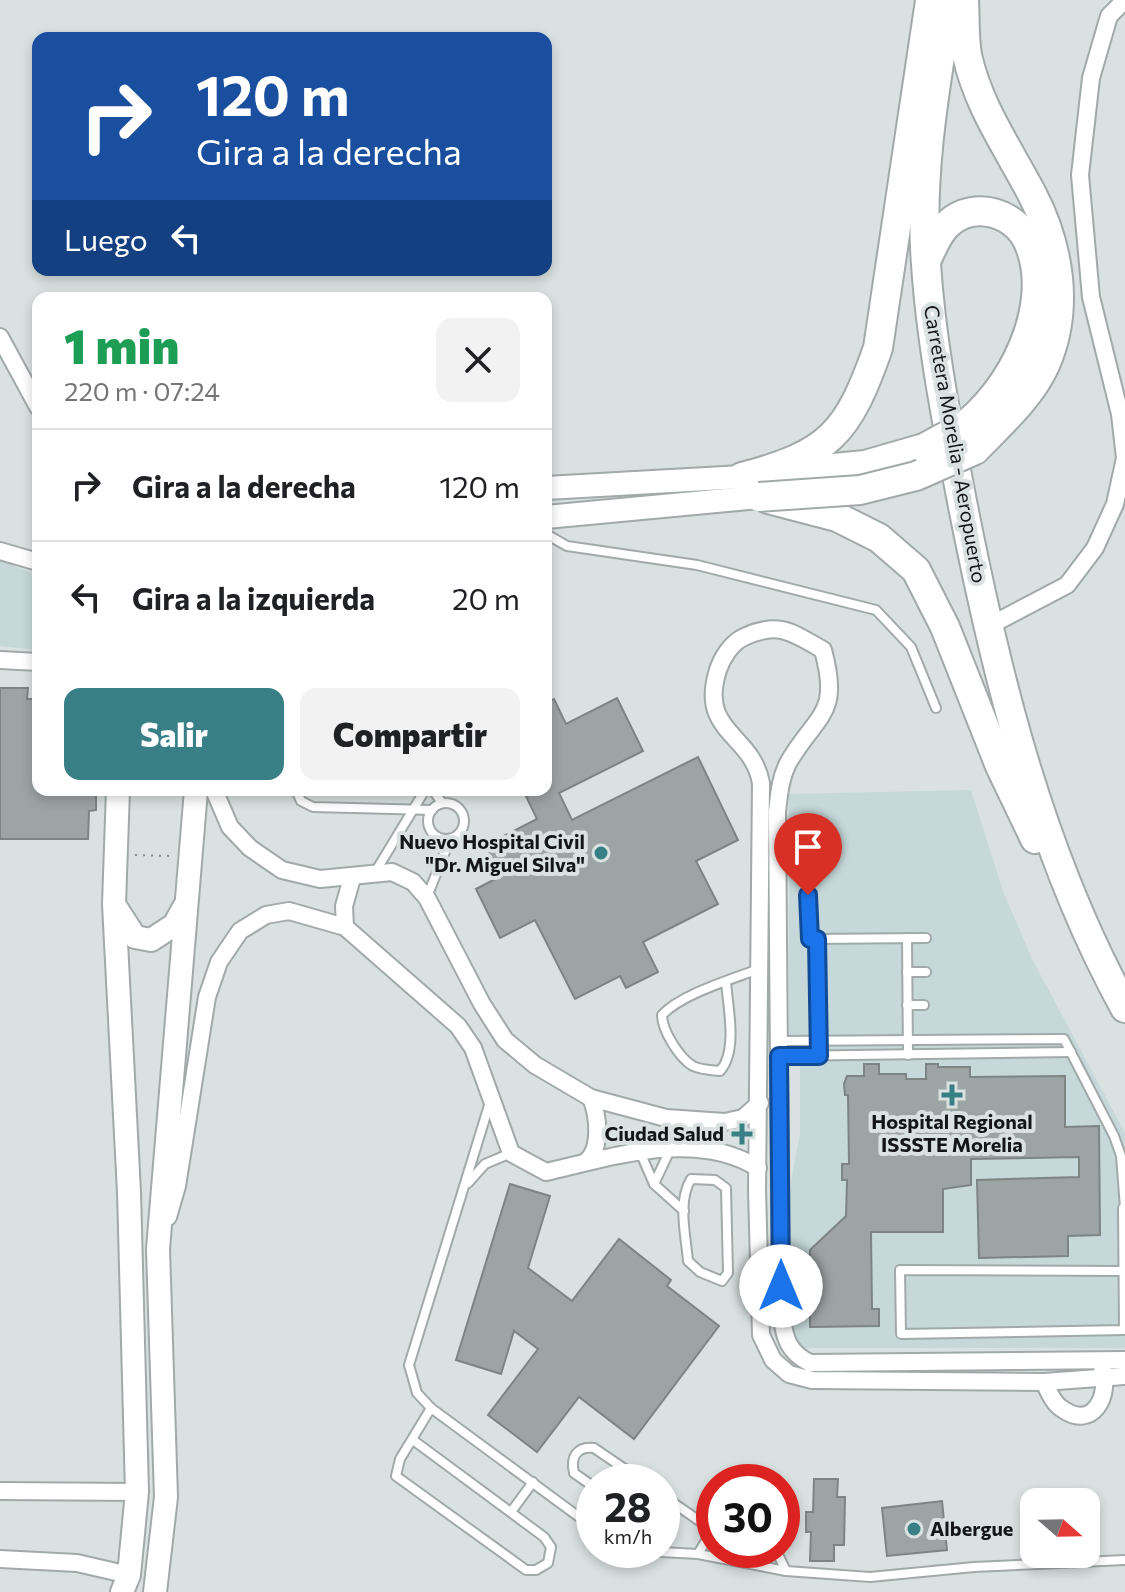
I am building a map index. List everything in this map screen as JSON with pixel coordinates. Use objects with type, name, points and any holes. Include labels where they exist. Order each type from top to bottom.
[{"type":"highway","points":[[750,487],[823,445],[842,425],[862,395],[878,348],[930,0]]},
{"type":"highway","name":"Carretera Morelia - Aeropuerto","points":[[949,0],[926,161],[926,264],[949,430],[989,626],[1035,793],[1086,931],[1125,1008]]},
{"type":"highway","points":[[750,487],[860,490],[916,476],[1017,407],[1044,366],[1054,335],[1060,291],[1053,239],[987,115],[967,55],[964,0]]},
{"type":"highway","points":[[750,487],[865,465],[968,439],[1019,358],[1034,303],[1034,259],[1022,230],[1009,218],[974,211],[961,214],[946,224],[926,264]]},
{"type":"highway","points":[[750,487],[837,517],[879,538],[916,570],[945,627],[1000,766],[1049,870],[1086,931]]},
{"type":"street","points":[[989,626],[1067,585],[1095,548],[1115,504],[1125,458],[1120,414],[1091,297],[1080,175],[1091,78],[1109,16],[1125,0]]},
{"type":"street","points":[[0,337],[32,396]]},
{"type":"street","points":[[552,488],[750,487]]},
{"type":"street","points":[[552,516],[750,487]]},
{"type":"street","points":[[0,551],[32,560]]},
{"type":"street","points":[[1125,1360],[1103,1368],[1044,1382],[812,1380],[789,1374],[773,1360],[761,1335],[758,1168],[761,783],[757,765],[716,716],[712,688],[721,660],[738,640],[764,628],[791,631],[823,650],[830,676],[829,703],[821,721],[787,765],[780,784],[781,1315],[785,1340],[794,1355],[810,1363],[1103,1368],[1125,1376]]},
{"type":"street","points":[[0,660],[32,662]]},
{"type":"street","points":[[0,1559],[77,1563],[125,1583],[137,1492],[129,1192],[114,904],[117,796]]},
{"type":"street","points":[[155,1592],[166,1497],[158,1249],[195,796]]},
{"type":"street","points":[[217,796],[230,827],[250,848],[282,870],[320,879],[392,872],[413,882],[427,898],[482,1004],[505,1040],[535,1065],[591,1098],[666,1118],[725,1122],[743,1118],[760,1103]]},
{"type":"street","points":[[345,927],[344,906],[352,878]]},
{"type":"street","points":[[114,904],[126,928],[135,937],[151,940],[174,925],[186,903]]},
{"type":"street","points":[[158,1249],[177,1186],[207,997],[219,962],[240,931],[266,915],[289,911],[345,927],[458,1026],[473,1048],[511,1153],[546,1172],[587,1161],[670,1150],[718,1150],[739,1156],[758,1168]]},
{"type":"street","points":[[587,1161],[593,1156],[597,1133],[591,1098]]},
{"type":"street","points":[[1044,1382],[1061,1408],[1077,1414],[1091,1412],[1102,1404],[1103,1368]]},
{"type":"street","points":[[0,1491],[137,1492]]},
{"type":"lane","points":[[552,537],[567,546],[697,565],[876,610],[911,647],[936,708]]},
{"type":"lane","points":[[299,796],[301,801],[313,807],[432,810],[442,803],[454,805],[463,814],[460,832],[450,839],[427,898]]},
{"type":"lane","points":[[373,874],[421,796]]},
{"type":"lane","points":[[437,796],[442,803]]},
{"type":"lane","points":[[432,810],[428,822],[432,833],[450,839]]},
{"type":"lane","points":[[807,873],[810,939],[926,938]]},
{"type":"lane","points":[[907,938],[908,1055]]},
{"type":"lane","points":[[817,939],[819,1056]]},
{"type":"lane","points":[[726,982],[730,1048],[726,1064],[720,1071],[696,1067],[685,1060],[662,1025],[662,1015],[669,1007],[726,982],[761,968]]},
{"type":"lane","points":[[907,972],[926,972]]},
{"type":"lane","points":[[907,1005],[924,1005]]},
{"type":"lane","points":[[984,1038],[984,1053]]},
{"type":"lane","points":[[779,1048],[818,1039],[1064,1039],[1121,1156],[1124,1208],[1124,1271],[1124,1330],[901,1334],[900,1270],[1124,1271]]},
{"type":"lane","points":[[779,1048],[819,1056],[1071,1052]]},
{"type":"lane","points":[[490,1100],[409,1365],[417,1393],[431,1408],[576,1514]]},
{"type":"lane","points":[[654,1184],[670,1150]]},
{"type":"lane","points":[[640,1152],[654,1184],[684,1211],[688,1261],[700,1272],[722,1281],[728,1273],[726,1188],[722,1182],[691,1179],[685,1192],[684,1211]]},
{"type":"lane","points":[[465,1187],[485,1164],[511,1153]]},
{"type":"lane","points":[[413,1440],[544,1537],[551,1547],[548,1563],[536,1570],[519,1566],[396,1476],[395,1469],[431,1408]]},
{"type":"lane","points":[[576,1474],[573,1458],[584,1447],[594,1448],[618,1464]]},
{"type":"lane","points":[[511,1512],[533,1482]]},
{"type":"lane","points":[[770,1568],[870,1577],[974,1567],[1125,1560]]},
{"type":"path","points":[[114,854],[190,857]]},
{"type":"shaded area","points":[[0,560],[32,573],[32,649],[0,646]]},
{"type":"shaded area","name":"Hospital Regional ISSSTE Morelia","points":[[971,790],[1003,891],[1032,959],[1125,1133],[1125,1348],[804,1348],[797,1344],[792,1331],[790,1187],[800,1134],[800,1056],[798,1038],[789,1037],[789,794]]},
{"type":"building","points":[[0,688],[28,688],[27,699],[32,699],[32,796],[96,796],[96,810],[89,811],[88,839],[0,839]]},
{"type":"building","name":"Nuevo Hospital Civil \"Dr. Miguel Silva\"","points":[[617,698],[643,751],[559,793],[572,820],[698,757],[738,840],[696,861],[718,904],[643,942],[658,972],[626,988],[620,976],[575,999],[535,920],[500,938],[476,889],[501,876],[486,845],[537,819],[526,796],[552,796],[552,700],[566,724]]},
{"type":"building","points":[[864,1064],[879,1064],[879,1074],[906,1074],[906,1079],[926,1079],[926,1064],[970,1067],[970,1077],[1065,1076],[1065,1127],[1099,1126],[1100,1235],[1068,1236],[1068,1256],[979,1258],[977,1180],[1079,1177],[1079,1157],[971,1159],[971,1185],[943,1189],[943,1232],[871,1232],[872,1309],[879,1309],[879,1326],[810,1327],[810,1250],[846,1216],[847,1180],[842,1180],[842,1164],[849,1164],[848,1095],[845,1095],[844,1084],[847,1076],[864,1076]]},
{"type":"building","points":[[510,1184],[550,1196],[528,1268],[572,1301],[619,1239],[671,1280],[667,1286],[719,1326],[634,1439],[579,1397],[537,1452],[488,1415],[538,1349],[514,1331],[501,1374],[456,1360]]},
{"type":"building","points":[[814,1479],[838,1479],[837,1497],[845,1497],[844,1545],[834,1545],[834,1561],[810,1561],[811,1532],[806,1532],[806,1512],[813,1512]]},
{"type":"building","name":"Albergue","points":[[942,1501],[947,1550],[887,1556],[882,1508]]},
{"type":"place","name":"Nuevo Hospital Civil \"Dr. Miguel Silva\"","points":[[601,853]]},
{"type":"place","name":"Hospital Regional ISSSTE Morelia","points":[[952,1095]]},
{"type":"place","name":"Ciudad Salud","points":[[742,1134]]},
{"type":"place","name":"Albergue","points":[[914,1529]]},
{"type":"route","points":[[781,1286],[779,1056],[819,1056],[817,939],[810,939],[808,895]]}]
